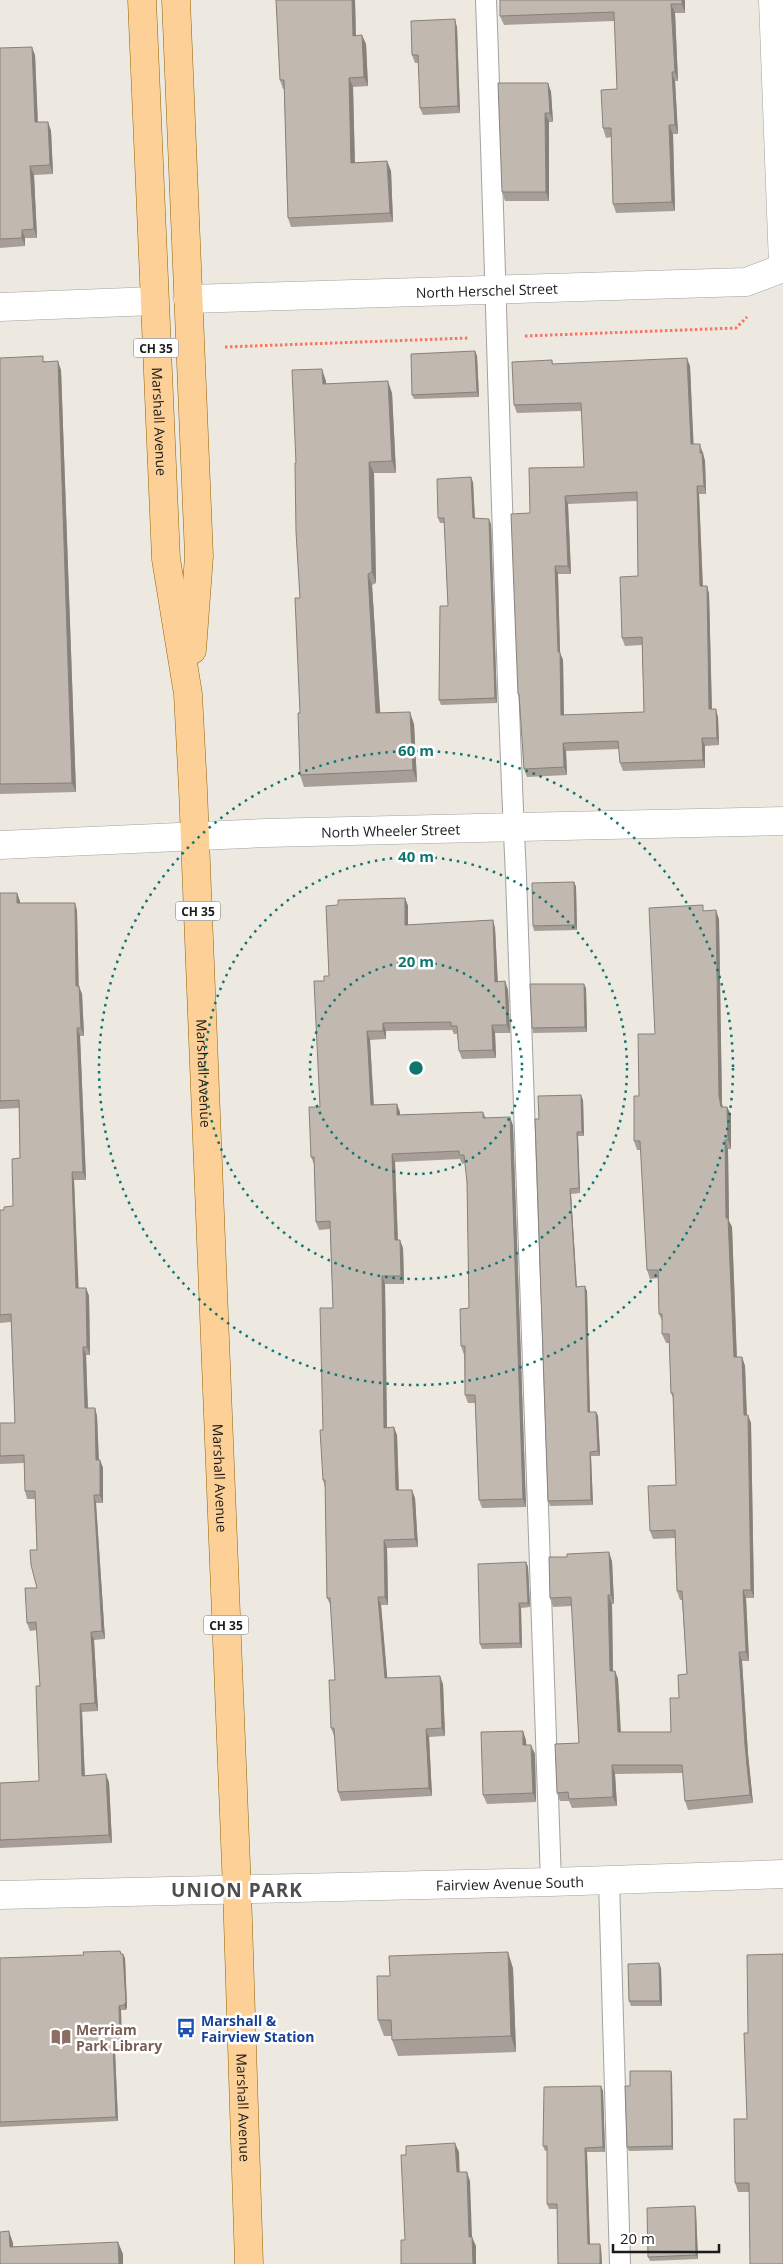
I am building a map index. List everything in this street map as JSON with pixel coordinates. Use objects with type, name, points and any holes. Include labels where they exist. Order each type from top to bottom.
[{"type":"main road","name":"Marshall Avenue","points":[[142,0],[166,560],[188,694],[195,837],[237,1890],[249,2264]]},
{"type":"main road","name":"Marshall Avenue","points":[[176,0],[199,556],[188,694]]},
{"type":"street","points":[[773,0],[783,264]]},
{"type":"street","name":"North Herschel Street","points":[[188,300],[746,282],[783,268]]},
{"type":"street","points":[[0,307],[154,301]]},
{"type":"street","name":"North Wheeler Street","points":[[0,845],[265,833],[783,821]]},
{"type":"street","name":"Fairview Avenue South","points":[[0,1895],[551,1882],[783,1874]]},
{"type":"lane","points":[[486,0],[551,1882]]},
{"type":"lane","points":[[608,1880],[620,2264]]},
{"type":"building","points":[[276,0],[352,0],[353,36],[362,35],[364,77],[349,78],[351,163],[387,161],[390,213],[288,218],[284,80],[280,80]]},
{"type":"building","points":[[500,0],[682,0],[682,4],[671,4],[675,72],[672,72],[675,125],[669,125],[672,202],[613,204],[611,128],[603,128],[601,90],[617,89],[614,12],[500,16]]},
{"type":"building","points":[[455,19],[458,106],[420,108],[418,55],[412,55],[411,21]]},
{"type":"building","points":[[32,47],[35,122],[48,122],[50,165],[30,166],[34,229],[22,230],[22,238],[0,239],[0,48]]},
{"type":"building","points":[[498,83],[548,83],[550,113],[545,113],[546,192],[502,192]]},
{"type":"building","points":[[475,351],[477,392],[412,395],[411,354]]},
{"type":"building","points":[[43,356],[43,362],[58,361],[72,783],[0,784],[0,358]]},
{"type":"building","points":[[687,358],[691,444],[700,444],[700,453],[702,453],[704,486],[697,486],[700,586],[707,586],[709,709],[716,709],[717,738],[702,738],[703,760],[620,763],[618,741],[563,743],[564,767],[524,769],[518,694],[511,514],[530,513],[529,468],[584,467],[581,403],[514,405],[512,362],[552,360],[552,364]],"holes":[[[637,492],[638,576],[620,577],[622,638],[642,637],[644,712],[561,715],[560,652],[558,652],[555,566],[568,566],[565,496]]]},
{"type":"building","points":[[322,369],[323,384],[388,381],[392,461],[369,462],[372,572],[368,574],[376,713],[410,712],[413,770],[300,775],[298,713],[300,713],[295,598],[300,598],[296,532],[296,463],[292,370]]},
{"type":"building","points":[[471,477],[473,518],[489,519],[495,698],[439,700],[440,606],[448,606],[444,518],[438,518],[437,479]]},
{"type":"building","points":[[574,882],[575,925],[533,926],[532,883]]},
{"type":"building","points":[[0,893],[17,893],[17,903],[75,903],[76,986],[79,986],[81,1028],[77,1028],[83,1172],[72,1172],[76,1288],[86,1288],[87,1347],[83,1347],[85,1408],[95,1408],[96,1460],[100,1460],[100,1495],[94,1495],[102,1631],[91,1632],[95,1703],[80,1704],[82,1776],[106,1774],[109,1835],[0,1840],[0,1783],[39,1781],[36,1686],[40,1686],[36,1622],[27,1623],[25,1588],[37,1588],[31,1565],[30,1550],[37,1550],[35,1491],[25,1491],[24,1455],[0,1456],[0,1423],[15,1423],[11,1314],[0,1315],[0,1210],[4,1210],[4,1207],[13,1206],[12,1159],[20,1158],[19,1100],[0,1101]]},
{"type":"building","points":[[405,898],[405,925],[493,920],[495,982],[505,981],[507,1025],[492,1025],[493,1050],[459,1051],[457,1026],[451,1026],[451,1022],[383,1023],[383,1031],[367,1031],[371,1105],[397,1104],[397,1115],[483,1112],[483,1118],[510,1117],[523,1499],[479,1500],[475,1395],[465,1395],[465,1346],[461,1346],[460,1309],[469,1308],[467,1182],[464,1155],[459,1155],[459,1151],[392,1154],[395,1240],[400,1240],[401,1276],[382,1276],[384,1428],[394,1427],[396,1490],[412,1490],[415,1539],[384,1540],[385,1597],[378,1597],[385,1678],[440,1676],[442,1728],[426,1729],[429,1788],[338,1792],[334,1728],[331,1728],[329,1680],[335,1680],[330,1598],[327,1598],[325,1480],[323,1480],[320,1430],[323,1430],[320,1308],[333,1308],[330,1221],[316,1222],[314,1157],[311,1157],[309,1107],[320,1107],[314,981],[324,981],[324,976],[329,976],[326,906],[338,905],[338,900]]},
{"type":"building","points":[[703,905],[703,911],[716,910],[719,1096],[721,1107],[727,1107],[728,1140],[725,1140],[726,1218],[728,1218],[734,1357],[742,1357],[744,1415],[748,1415],[751,1590],[743,1590],[746,1652],[739,1652],[750,1795],[685,1801],[682,1765],[612,1765],[613,1797],[569,1799],[568,1792],[557,1793],[555,1744],[579,1743],[571,1597],[550,1598],[549,1557],[609,1552],[611,1595],[608,1595],[610,1671],[615,1671],[618,1732],[671,1732],[670,1698],[679,1698],[678,1675],[687,1674],[682,1591],[677,1591],[675,1530],[650,1531],[648,1486],[676,1485],[673,1393],[671,1393],[669,1334],[662,1334],[662,1314],[659,1314],[658,1270],[647,1270],[640,1141],[634,1141],[634,1096],[639,1096],[638,1034],[655,1034],[649,908]]},
{"type":"building","points":[[530,984],[584,984],[585,1027],[532,1028]]},
{"type":"building","points":[[581,1095],[582,1132],[577,1132],[579,1188],[570,1189],[576,1287],[585,1286],[588,1412],[596,1412],[598,1451],[590,1452],[591,1500],[548,1501],[535,1119],[539,1119],[538,1096]]},
{"type":"building","points":[[526,1562],[528,1603],[519,1603],[520,1643],[480,1644],[478,1564]]},
{"type":"building","points":[[523,1731],[523,1745],[531,1745],[533,1793],[483,1795],[481,1732]]},
{"type":"building","name":"Merriam Park Library","points":[[120,1951],[123,1954],[126,2002],[124,2005],[119,2006],[120,2046],[113,2046],[116,2117],[0,2122],[0,1958],[84,1955],[83,1952]]},
{"type":"building","points":[[508,1952],[511,2036],[392,2040],[391,2020],[378,2020],[377,1976],[390,1976],[389,1956]]},
{"type":"building","points":[[783,1954],[783,2264],[750,2264],[749,2183],[735,2183],[734,2119],[747,2119],[744,2033],[748,2033],[747,1955]]},
{"type":"building","points":[[659,1963],[660,2001],[629,2001],[628,1964]]},
{"type":"building","points":[[630,2071],[671,2071],[672,2146],[627,2147],[625,2086],[630,2086]]},
{"type":"building","points":[[601,2086],[603,2147],[585,2148],[588,2244],[600,2244],[600,2264],[558,2264],[557,2204],[547,2204],[547,2146],[543,2146],[544,2087]]},
{"type":"building","points":[[455,2143],[457,2172],[467,2172],[469,2237],[472,2237],[473,2264],[401,2264],[401,2240],[405,2240],[401,2155],[406,2155],[406,2146]]},
{"type":"building","points":[[695,2206],[696,2255],[648,2257],[647,2208]]},
{"type":"building","points":[[9,2231],[10,2247],[118,2242],[119,2264],[0,2264],[0,2232]]},
{"type":"place","name":"Marshall & Fairview Station","points":[[186,2028]]},
{"type":"place","name":"Merriam Park Library","points":[[61,2037]]},
{"type":"district","name":"UNION PARK","points":[[237,1890]]}]
